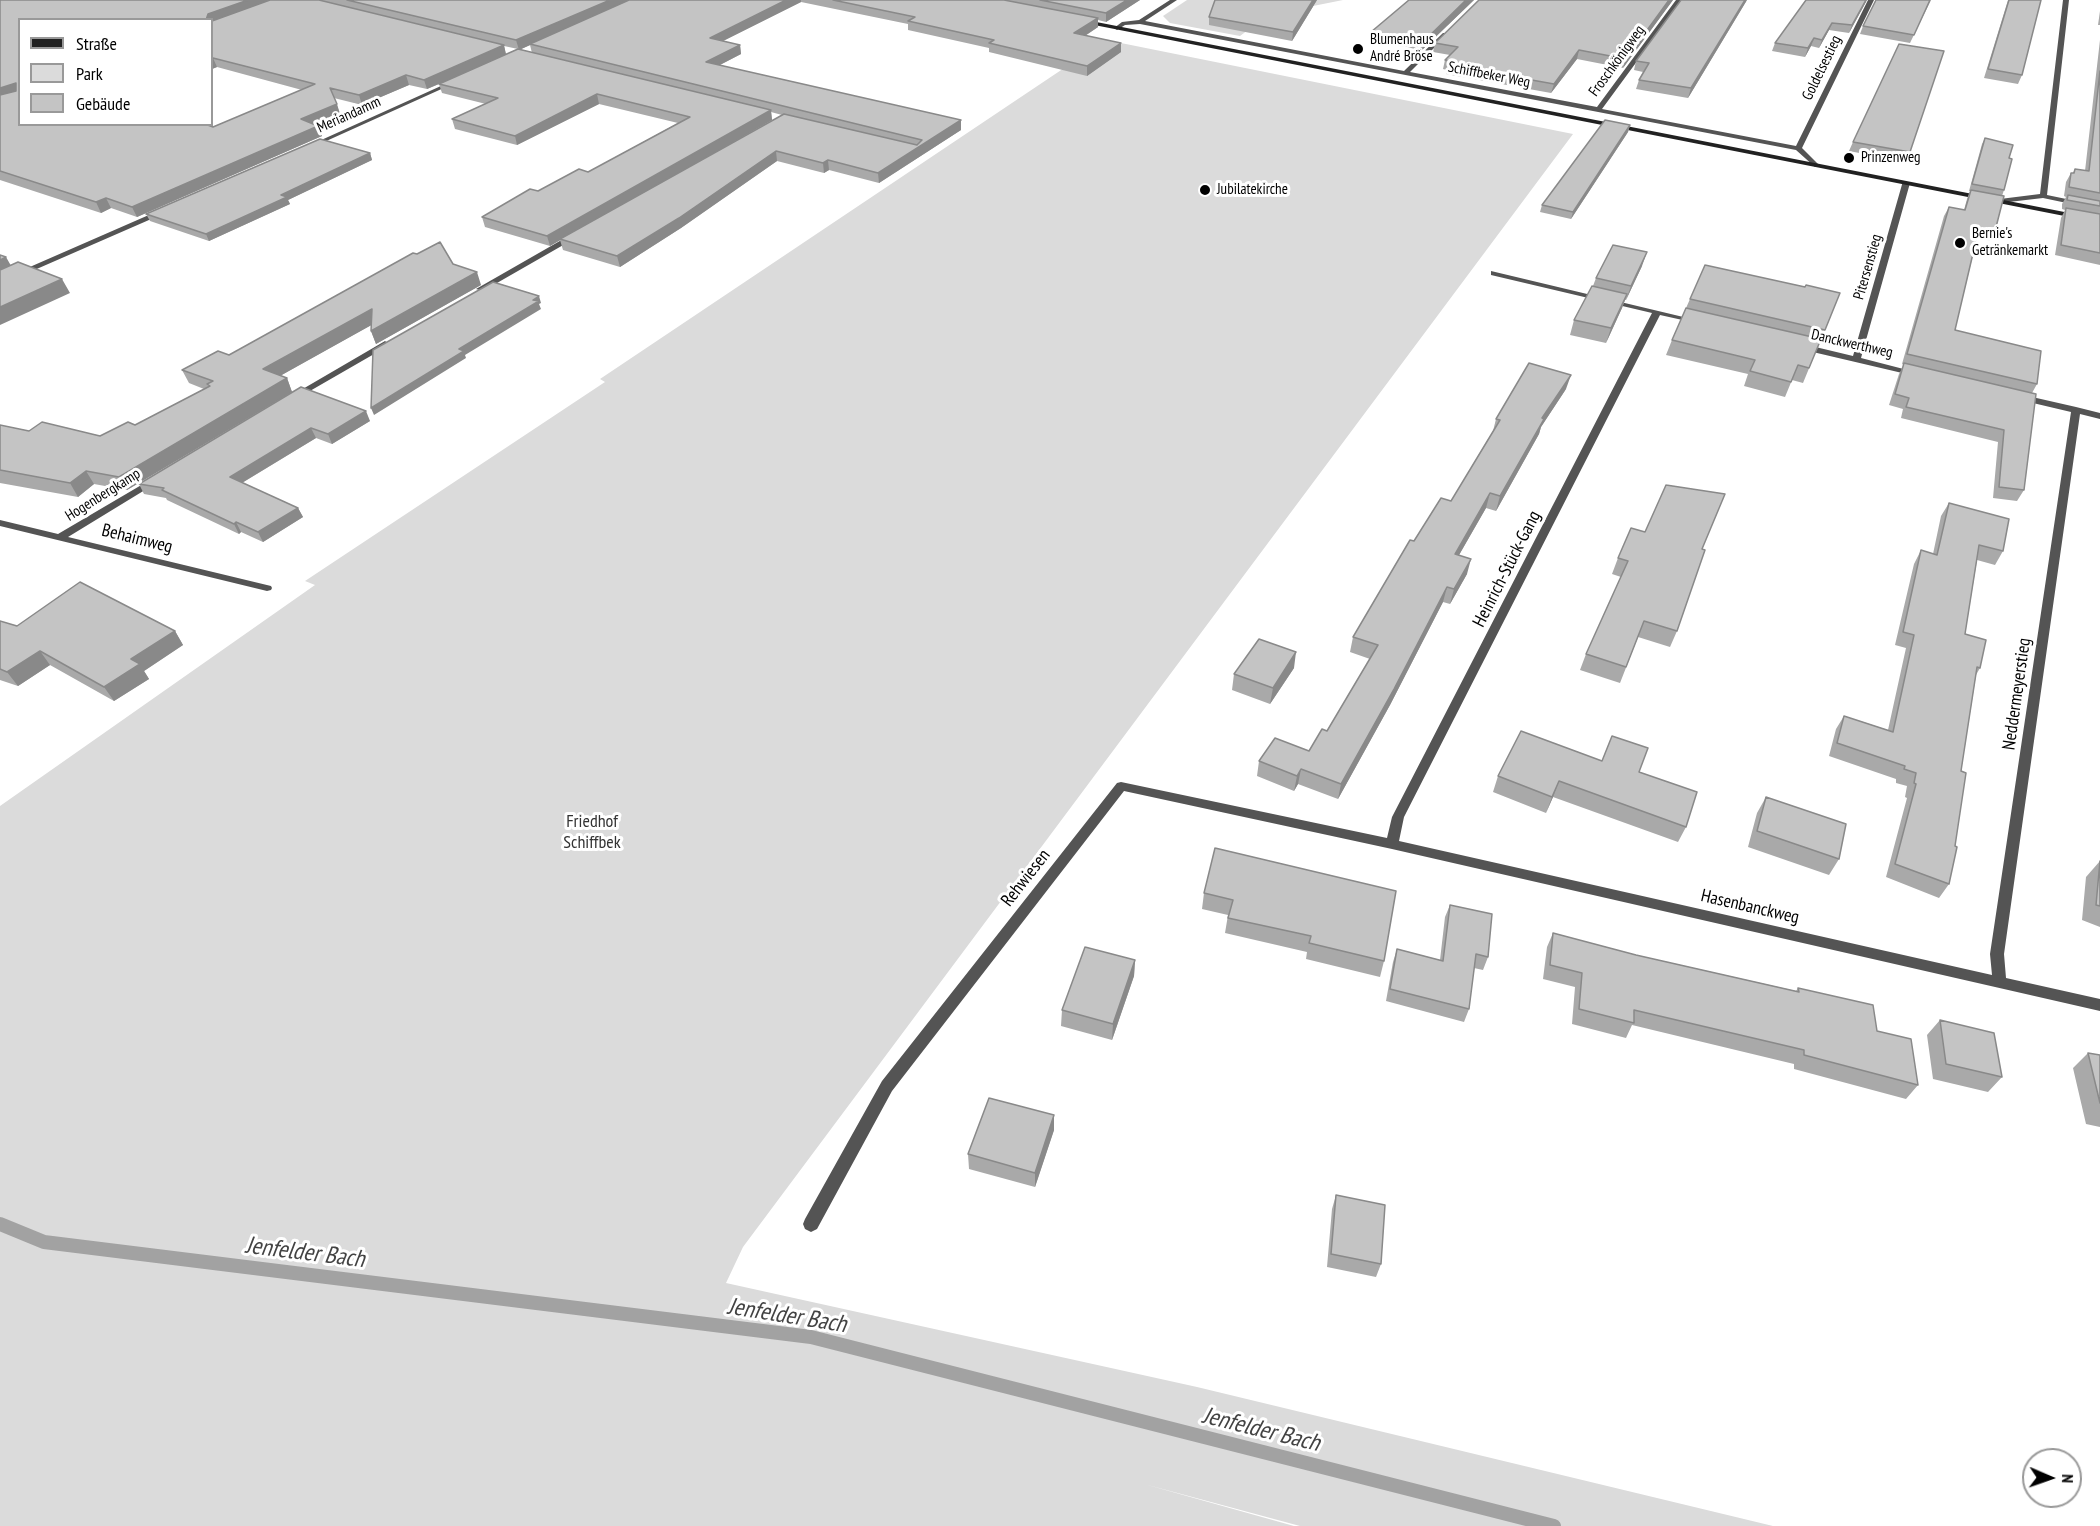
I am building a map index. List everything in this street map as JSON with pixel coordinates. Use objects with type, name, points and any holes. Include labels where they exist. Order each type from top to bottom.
[{"type":"main road","name":"Schiffbeker Weg","points":[[1074,20],[2100,221]]},
{"type":"street","points":[[1140,22],[1174,0]]},
{"type":"street","name":"Froschkönigweg","points":[[1598,110],[1679,0]]},
{"type":"street","name":"Goldelsestieg","points":[[1797,148],[1871,0]]},
{"type":"street","points":[[2043,196],[2066,0]]},
{"type":"street","name":"Schiffbeker Weg","points":[[1117,28],[1124,23],[1140,22],[1797,148]]},
{"type":"street","points":[[1405,73],[1447,32]]},
{"type":"street","name":"Meriandamm","points":[[300,151],[463,79]]},
{"type":"street","points":[[1797,148],[1815,165]]},
{"type":"street","name":"Pitersenstieg","points":[[1856,359],[1906,183]]},
{"type":"street","name":"Schiffbeker Weg","points":[[2000,201],[2043,196],[2100,208]]},
{"type":"street","points":[[0,283],[170,209]]},
{"type":"street","points":[[472,294],[586,230]]},
{"type":"street","points":[[1494,273],[1702,323]]},
{"type":"street","name":"Heinrich-Stück-Gang","points":[[1392,844],[1398,817],[1658,312]]},
{"type":"street","points":[[283,403],[393,340]]},
{"type":"street","name":"Danckwerthweg","points":[[1790,344],[1926,375]]},
{"type":"street","points":[[2006,394],[2100,416]]},
{"type":"street","name":"Neddermeyerstieg","points":[[1999,983],[1997,954],[2076,410]]},
{"type":"street","name":"Hogenbergkamp","points":[[62,536],[168,471]]},
{"type":"street","name":"Behaimweg","points":[[0,523],[62,536],[267,588]]},
{"type":"street","name":"Rehwiesen","points":[[811,1224],[887,1086],[1121,786],[1392,844]]},
{"type":"street","name":"Hasenbanckweg","points":[[1392,844],[2100,1005]]},
{"type":"green space","points":[[1187,0],[1343,0],[1268,15],[1240,36],[1170,23],[1163,16]]},
{"type":"green space","name":"Friedhof Schiffbek","points":[[1106,40],[1573,134],[743,1247],[726,1283],[1197,1387],[1773,1526],[1300,1526],[1144,1484],[1294,1526],[0,1526],[0,806],[315,585],[305,581],[605,382],[600,379]]},
{"type":"building","points":[[0,0],[248,0],[208,14],[207,18],[18,18],[18,126],[213,127],[315,84],[213,58],[213,21],[270,0],[319,0],[504,45],[424,80],[406,75],[359,95],[330,88],[337,104],[301,119],[318,126],[132,207],[106,198],[96,202],[0,171],[0,95],[16,91],[16,83],[0,88]]},
{"type":"building","points":[[347,0],[610,0],[516,40]]},
{"type":"building","points":[[629,0],[786,0],[710,38],[740,45],[706,62],[961,120],[878,173],[828,160],[823,163],[776,151],[679,218],[617,256],[560,239],[784,114],[917,145],[922,140],[530,44]]},
{"type":"building","points":[[833,0],[1004,0],[1098,18],[1074,33],[1121,43],[1087,66],[989,43],[994,40],[908,21],[915,17]]},
{"type":"building","points":[[1040,0],[1127,0],[1106,13]]},
{"type":"building","points":[[1215,0],[1313,0],[1293,32],[1209,17]]},
{"type":"building","points":[[1409,0],[1466,0],[1424,41],[1371,32]]},
{"type":"building","points":[[1479,0],[1669,0],[1626,59],[1579,50],[1554,84],[1448,65],[1451,61],[1445,60],[1458,47],[1435,43]]},
{"type":"building","points":[[1681,0],[1745,0],[1691,88],[1639,80],[1649,63],[1636,61]]},
{"type":"building","points":[[1806,0],[1866,0],[1852,25],[1832,23],[1822,40],[1814,38],[1808,48],[1775,43]]},
{"type":"building","points":[[1876,0],[1930,0],[1914,35],[1863,26]]},
{"type":"building","points":[[2009,0],[2041,0],[2022,75],[1988,69]]},
{"type":"building","points":[[1899,44],[1944,51],[1910,152],[1853,142]]},
{"type":"building","points":[[518,49],[771,110],[547,236],[482,217],[530,189],[538,191],[579,169],[588,172],[690,117],[597,94],[515,136],[452,119],[498,98],[439,84]]},
{"type":"building","points":[[2100,71],[2100,193],[2069,187],[2071,173],[2074,173],[2075,169],[2089,171]]},
{"type":"building","points":[[1605,120],[1630,125],[1573,212],[1542,205]]},
{"type":"building","points":[[1985,138],[2013,145],[2004,190],[1972,184]]},
{"type":"building","points":[[320,139],[370,153],[281,195],[287,197],[206,234],[146,214]]},
{"type":"building","points":[[1971,190],[2004,196],[1995,231],[1979,228],[1955,330],[2041,351],[2037,384],[1907,354],[1949,207],[1965,210]]},
{"type":"building","points":[[2068,195],[2100,201],[2100,206],[2067,200]]},
{"type":"building","points":[[2066,208],[2100,214],[2100,253],[2061,245]]},
{"type":"building","points":[[440,242],[453,264],[477,272],[371,331],[372,309],[263,369],[287,378],[119,477],[86,471],[70,483],[0,470],[0,425],[29,431],[42,422],[100,436],[128,422],[135,425],[210,386],[207,384],[213,381],[182,370],[218,351],[229,355],[413,253],[417,254]]},
{"type":"building","points":[[1613,245],[1647,252],[1631,286],[1596,278]]},
{"type":"building","points":[[18,262],[62,279],[0,307],[0,270]]},
{"type":"building","points":[[1705,265],[1840,293],[1825,330],[1690,299]]},
{"type":"building","points":[[493,282],[539,296],[533,300],[539,301],[459,349],[464,351],[371,408],[373,350]]},
{"type":"building","points":[[1592,286],[1627,294],[1611,328],[1574,320]]},
{"type":"building","points":[[1686,308],[1821,339],[1809,368],[1798,365],[1791,382],[1750,371],[1755,360],[1672,340]]},
{"type":"building","points":[[1529,363],[1571,375],[1542,418],[1544,419],[1500,496],[1490,493],[1455,554],[1471,559],[1454,589],[1447,587],[1341,784],[1301,769],[1297,776],[1259,761],[1275,738],[1309,751],[1322,729],[1327,731],[1378,645],[1353,637],[1410,540],[1414,541],[1441,498],[1451,501],[1500,420],[1496,419]]},
{"type":"building","points":[[1904,363],[2036,394],[2024,490],[1999,487],[2004,430],[1906,407],[1909,398],[1895,394]]},
{"type":"building","points":[[301,387],[366,411],[328,434],[311,428],[230,477],[298,508],[258,532],[236,522],[234,524],[162,490],[164,488],[139,484]]},
{"type":"building","points":[[1666,485],[1725,494],[1702,549],[1705,550],[1677,631],[1644,621],[1626,667],[1586,654],[1628,561],[1618,558],[1631,528],[1645,532]]},
{"type":"building","points":[[1949,503],[2009,519],[2003,551],[1979,545],[1965,634],[1986,640],[1980,668],[1977,667],[1961,771],[1966,773],[1955,846],[1957,847],[1949,884],[1895,864],[1916,784],[1914,783],[1916,773],[1904,769],[1905,766],[1837,743],[1844,716],[1893,732],[1914,635],[1903,632],[1921,550],[1937,555]]},
{"type":"building","points":[[80,582],[175,631],[131,659],[140,664],[104,687],[40,651],[7,672],[0,669],[0,621],[17,626]]},
{"type":"building","points":[[1259,639],[1296,652],[1273,688],[1234,674]]},
{"type":"building","points":[[1521,731],[1602,761],[1612,736],[1648,748],[1639,772],[1697,792],[1686,827],[1559,781],[1552,797],[1498,776]]},
{"type":"building","points":[[1766,797],[1846,824],[1839,859],[1757,831]]},
{"type":"building","points":[[1215,848],[1396,891],[1384,961],[1309,943],[1311,936],[1228,918],[1233,900],[1204,893]]},
{"type":"building","points":[[2100,861],[2100,906],[2096,905]]},
{"type":"building","points":[[1450,905],[1492,914],[1488,957],[1476,954],[1469,1009],[1390,989],[1397,949],[1443,961]]},
{"type":"building","points":[[1553,933],[1636,955],[1799,992],[1798,988],[1873,1005],[1877,1031],[1911,1039],[1918,1085],[1804,1055],[1804,1050],[1634,1010],[1634,1023],[1579,1009],[1582,973],[1550,965]]},
{"type":"building","points":[[1085,947],[1135,960],[1113,1024],[1062,1010]]},
{"type":"building","points":[[1940,1020],[1994,1033],[2002,1077],[1946,1064]]},
{"type":"building","points":[[2088,1053],[2100,1055],[2100,1103]]},
{"type":"building","points":[[989,1098],[1054,1115],[1035,1173],[968,1154]]},
{"type":"building","points":[[1336,1195],[1385,1205],[1381,1264],[1331,1254]]},
{"type":"waterway","name":"Jenfelder Bach","points":[[0,1224],[44,1242],[811,1337],[1554,1526]]},
{"type":"place","name":"Blumenhaus André Bröse","points":[[1358,49]]},
{"type":"place","name":"Prinzenweg","points":[[1849,158]]},
{"type":"place","name":"Jubilatekirche","points":[[1205,190]]},
{"type":"place","name":"Bernie's Getränkemarkt","points":[[1960,243]]}]
